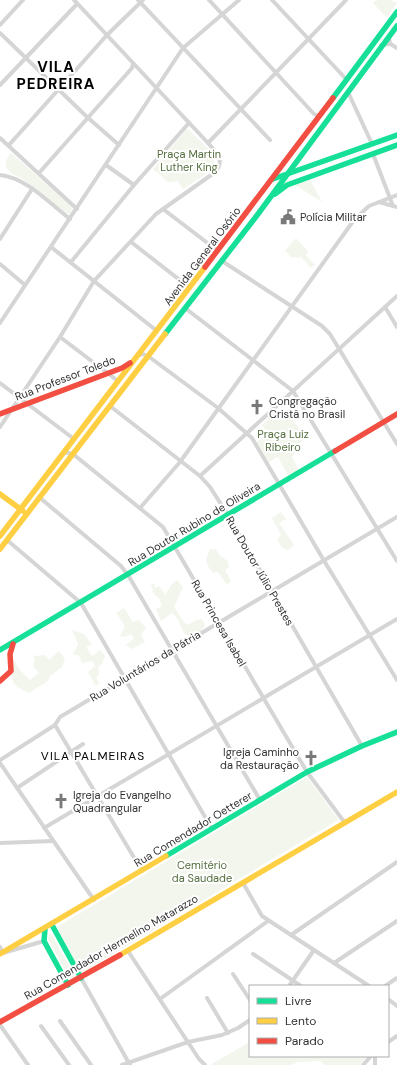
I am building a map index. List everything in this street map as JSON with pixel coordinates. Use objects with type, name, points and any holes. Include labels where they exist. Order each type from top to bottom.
[{"type":"main road","name":"Avenida General Osório","points":[[0,536],[272,180],[397,12]]},
{"type":"main road","name":"Avenida General Osório","points":[[0,549],[222,261],[397,26]]},
{"type":"main road","points":[[377,39],[381,37],[385,42]]},
{"type":"main road","points":[[272,180],[397,135]]},
{"type":"main road","points":[[265,204],[287,186],[397,145]]},
{"type":"main road","name":"Rua Professor Toledo","points":[[0,414],[126,366],[137,357]]},
{"type":"main road","name":"Rua Doutor Rubino de Oliveira","points":[[0,650],[13,644],[397,414]]},
{"type":"main road","points":[[0,494],[20,510],[26,512],[29,510]]},
{"type":"main road","points":[[0,681],[11,671],[9,650],[13,644]]},
{"type":"main road","points":[[0,650],[10,664]]},
{"type":"main road","name":"Rua Comendador Oetterer","points":[[1,951],[52,925],[308,772],[362,746],[397,732]]},
{"type":"main road","name":"Rua Comendador Hermelino Matarazzo","points":[[0,1022],[128,951],[397,792]]},
{"type":"main road","points":[[52,925],[81,978]]},
{"type":"main road","points":[[45,929],[44,940],[68,984]]},
{"type":"main road","points":[[44,940],[47,932],[50,930],[56,934]]},
{"type":"street","points":[[0,25],[23,0]]},
{"type":"street","points":[[209,0],[276,74],[314,114],[319,116]]},
{"type":"street","points":[[0,323],[183,48],[239,0]]},
{"type":"street","points":[[272,0],[346,79]]},
{"type":"street","points":[[208,143],[346,0]]},
{"type":"street","points":[[9,146],[107,36],[141,1],[240,110],[270,140]]},
{"type":"street","points":[[0,85],[76,2],[219,155],[220,165],[218,170],[156,214],[94,281],[60,337],[1,425]]},
{"type":"street","points":[[0,33],[88,118],[119,145]]},
{"type":"street","points":[[385,42],[397,48]]},
{"type":"street","points":[[39,174],[132,68],[133,64]]},
{"type":"street","points":[[348,92],[372,144]]},
{"type":"street","points":[[71,262],[134,185],[189,123]]},
{"type":"street","points":[[0,138],[77,208]]},
{"type":"street","points":[[373,154],[395,207]]},
{"type":"street","points":[[106,165],[134,185]]},
{"type":"street","points":[[0,175],[11,177],[32,189],[70,219]]},
{"type":"street","points":[[0,239],[32,189]]},
{"type":"street","points":[[140,508],[180,462],[354,220],[364,210],[378,202],[397,195]]},
{"type":"street","points":[[378,202],[395,207]]},
{"type":"street","points":[[163,209],[218,251]]},
{"type":"street","points":[[131,242],[190,288]]},
{"type":"street","points":[[51,246],[157,331]]},
{"type":"street","points":[[222,261],[322,326],[330,334],[397,444]]},
{"type":"street","points":[[0,264],[25,285]]},
{"type":"street","points":[[200,476],[397,296]]},
{"type":"street","points":[[385,307],[397,327]]},
{"type":"street","points":[[185,308],[293,391],[397,561]]},
{"type":"street","points":[[60,337],[118,381]]},
{"type":"street","points":[[137,357],[143,354],[148,356],[218,408],[252,438],[397,680]]},
{"type":"street","points":[[0,383],[74,439]]},
{"type":"street","name":"Rua Doutor Júlio Prestes","points":[[110,406],[180,462],[200,476],[210,487],[228,515],[362,746]]},
{"type":"street","name":"Rua Princesa Isabel","points":[[64,452],[74,454],[163,527],[308,772],[345,822]]},
{"type":"street","points":[[39,497],[121,566],[128,575],[260,800]]},
{"type":"street","name":"Rua Voluntários da Pátria","points":[[0,761],[55,725],[60,717],[397,517]]},
{"type":"street","points":[[7,540],[81,603],[212,829]]},
{"type":"street","points":[[44,828],[397,619]]},
{"type":"street","points":[[55,725],[142,871]]},
{"type":"street","points":[[17,788],[83,744]]},
{"type":"street","points":[[0,761],[94,900]]},
{"type":"street","points":[[0,842],[53,841]]},
{"type":"street","points":[[292,936],[397,862]]},
{"type":"street","points":[[243,883],[262,916],[268,921],[367,985]]},
{"type":"street","points":[[160,999],[268,921]]},
{"type":"street","points":[[334,963],[397,921]]},
{"type":"street","name":"Rua Comendador Oetterer","points":[[1,951],[44,940]]},
{"type":"street","points":[[290,985],[314,950]]},
{"type":"street","points":[[128,951],[199,1059],[205,1065]]},
{"type":"street","points":[[253,954],[300,985]]},
{"type":"street","points":[[232,974],[249,999]]},
{"type":"street","points":[[81,978],[130,1064]]},
{"type":"street","points":[[386,985],[397,978]]},
{"type":"street","points":[[207,998],[228,1033]]},
{"type":"street","points":[[389,1000],[397,1006]]},
{"type":"street","points":[[60,1021],[90,1065]]},
{"type":"street","points":[[122,1065],[130,1064],[188,1042],[228,1033],[249,1021]]},
{"type":"street","points":[[0,1025],[28,1065]]},
{"type":"street","points":[[41,1026],[68,1065]]},
{"type":"street","points":[[363,1065],[370,1057]]},
{"type":"green space","points":[[376,0],[390,0],[397,3],[387,18],[373,3]]},
{"type":"green space","name":"Praça Martin Luther King","points":[[186,130],[191,132],[208,149],[214,164],[212,170],[183,189],[178,181],[168,182],[153,169]]},
{"type":"green space","points":[[11,153],[69,204],[72,208],[71,213],[68,214],[65,212],[21,178],[9,171],[6,161]]},
{"type":"green space","points":[[310,180],[322,202],[295,185]]},
{"type":"green space","points":[[295,239],[297,239],[308,252],[306,255],[315,265],[311,268],[301,257],[292,258],[285,251]]},
{"type":"green space","name":"Praça Luiz Ribeiro","points":[[282,408],[305,435],[292,457],[299,470],[289,477],[278,457],[269,462],[257,442],[268,433],[262,425]]},
{"type":"green space","points":[[281,512],[286,519],[279,523],[294,545],[288,550],[282,548],[277,540],[281,535],[272,518]]},
{"type":"green space","points":[[210,549],[216,549],[220,556],[228,561],[229,567],[225,570],[231,581],[227,585],[218,572],[213,573],[209,568],[206,560]]},
{"type":"green space","points":[[177,580],[183,587],[174,607],[182,620],[188,625],[196,620],[202,619],[205,626],[197,635],[185,635],[177,618],[172,613],[161,621],[156,609],[162,606],[159,598],[152,592],[153,590],[151,585],[153,583],[156,588],[159,586],[165,594]]},
{"type":"green space","points":[[124,608],[133,622],[139,620],[146,628],[141,635],[145,642],[132,649],[126,645],[134,638],[131,634],[125,637],[120,636],[125,626],[116,613]]},
{"type":"green space","points":[[72,630],[84,634],[92,645],[86,647],[92,656],[100,650],[105,656],[102,664],[98,667],[99,674],[96,678],[99,683],[96,686],[88,672],[95,666],[92,661],[82,663],[79,656],[73,654],[78,644]]},
{"type":"green space","points":[[59,651],[65,659],[62,667],[50,676],[48,681],[29,693],[15,684],[12,676],[13,659],[20,670],[30,680],[39,673],[33,666],[35,660],[33,656],[45,655],[49,660]]},
{"type":"green space","name":"Cemitério da Saudade","points":[[307,777],[338,820],[81,973],[57,927]]},
{"type":"green space","points":[[49,934],[53,937],[75,976],[75,979],[70,979],[48,939]]},
{"type":"green space","points":[[249,1043],[249,1057],[366,1057],[360,1065],[324,1065],[320,1061],[298,1062],[290,1065],[210,1065]]},
{"type":"traffic: fast","points":[[333,98],[397,12]]},
{"type":"traffic: fast","points":[[165,334],[255,218],[397,26]]},
{"type":"traffic: fast","points":[[273,179],[397,135]]},
{"type":"traffic: fast","points":[[275,194],[287,185],[397,145]]},
{"type":"traffic: fast","points":[[0,650],[335,451]]},
{"type":"traffic: fast","points":[[166,856],[307,772],[362,746],[397,732]]},
{"type":"traffic: fast","points":[[52,925],[81,978]]},
{"type":"traffic: fast","points":[[45,929],[44,941],[68,985]]},
{"type":"traffic: slow","points":[[0,536],[205,267]]},
{"type":"traffic: slow","points":[[0,549],[165,334]]},
{"type":"traffic: slow","points":[[0,494],[23,511]]},
{"type":"traffic: slow","points":[[120,955],[397,792]]},
{"type":"traffic: slow","points":[[0,954],[166,856]]},
{"type":"traffic: jam","points":[[205,267],[333,98]]},
{"type":"traffic: jam","points":[[0,414],[122,368],[130,363]]},
{"type":"traffic: jam","points":[[335,451],[397,414]]},
{"type":"traffic: jam","points":[[0,681],[11,671],[10,654],[13,644]]},
{"type":"traffic: jam","points":[[0,1022],[120,955]]},
{"type":"place","name":"Polícia Militar","points":[[288,217]]},
{"type":"place","name":"Congregação Cristã no Brasil","points":[[257,407]]},
{"type":"place","name":"Igreja Caminho da Restauração","points":[[311,758]]},
{"type":"place","name":"Igreja do Evangelho Quadrangular","points":[[61,801]]},
{"type":"district","name":"VILA PEDREIRA","points":[[56,76]]},
{"type":"district","name":"VILA PALMEIRAS","points":[[93,756]]}]
